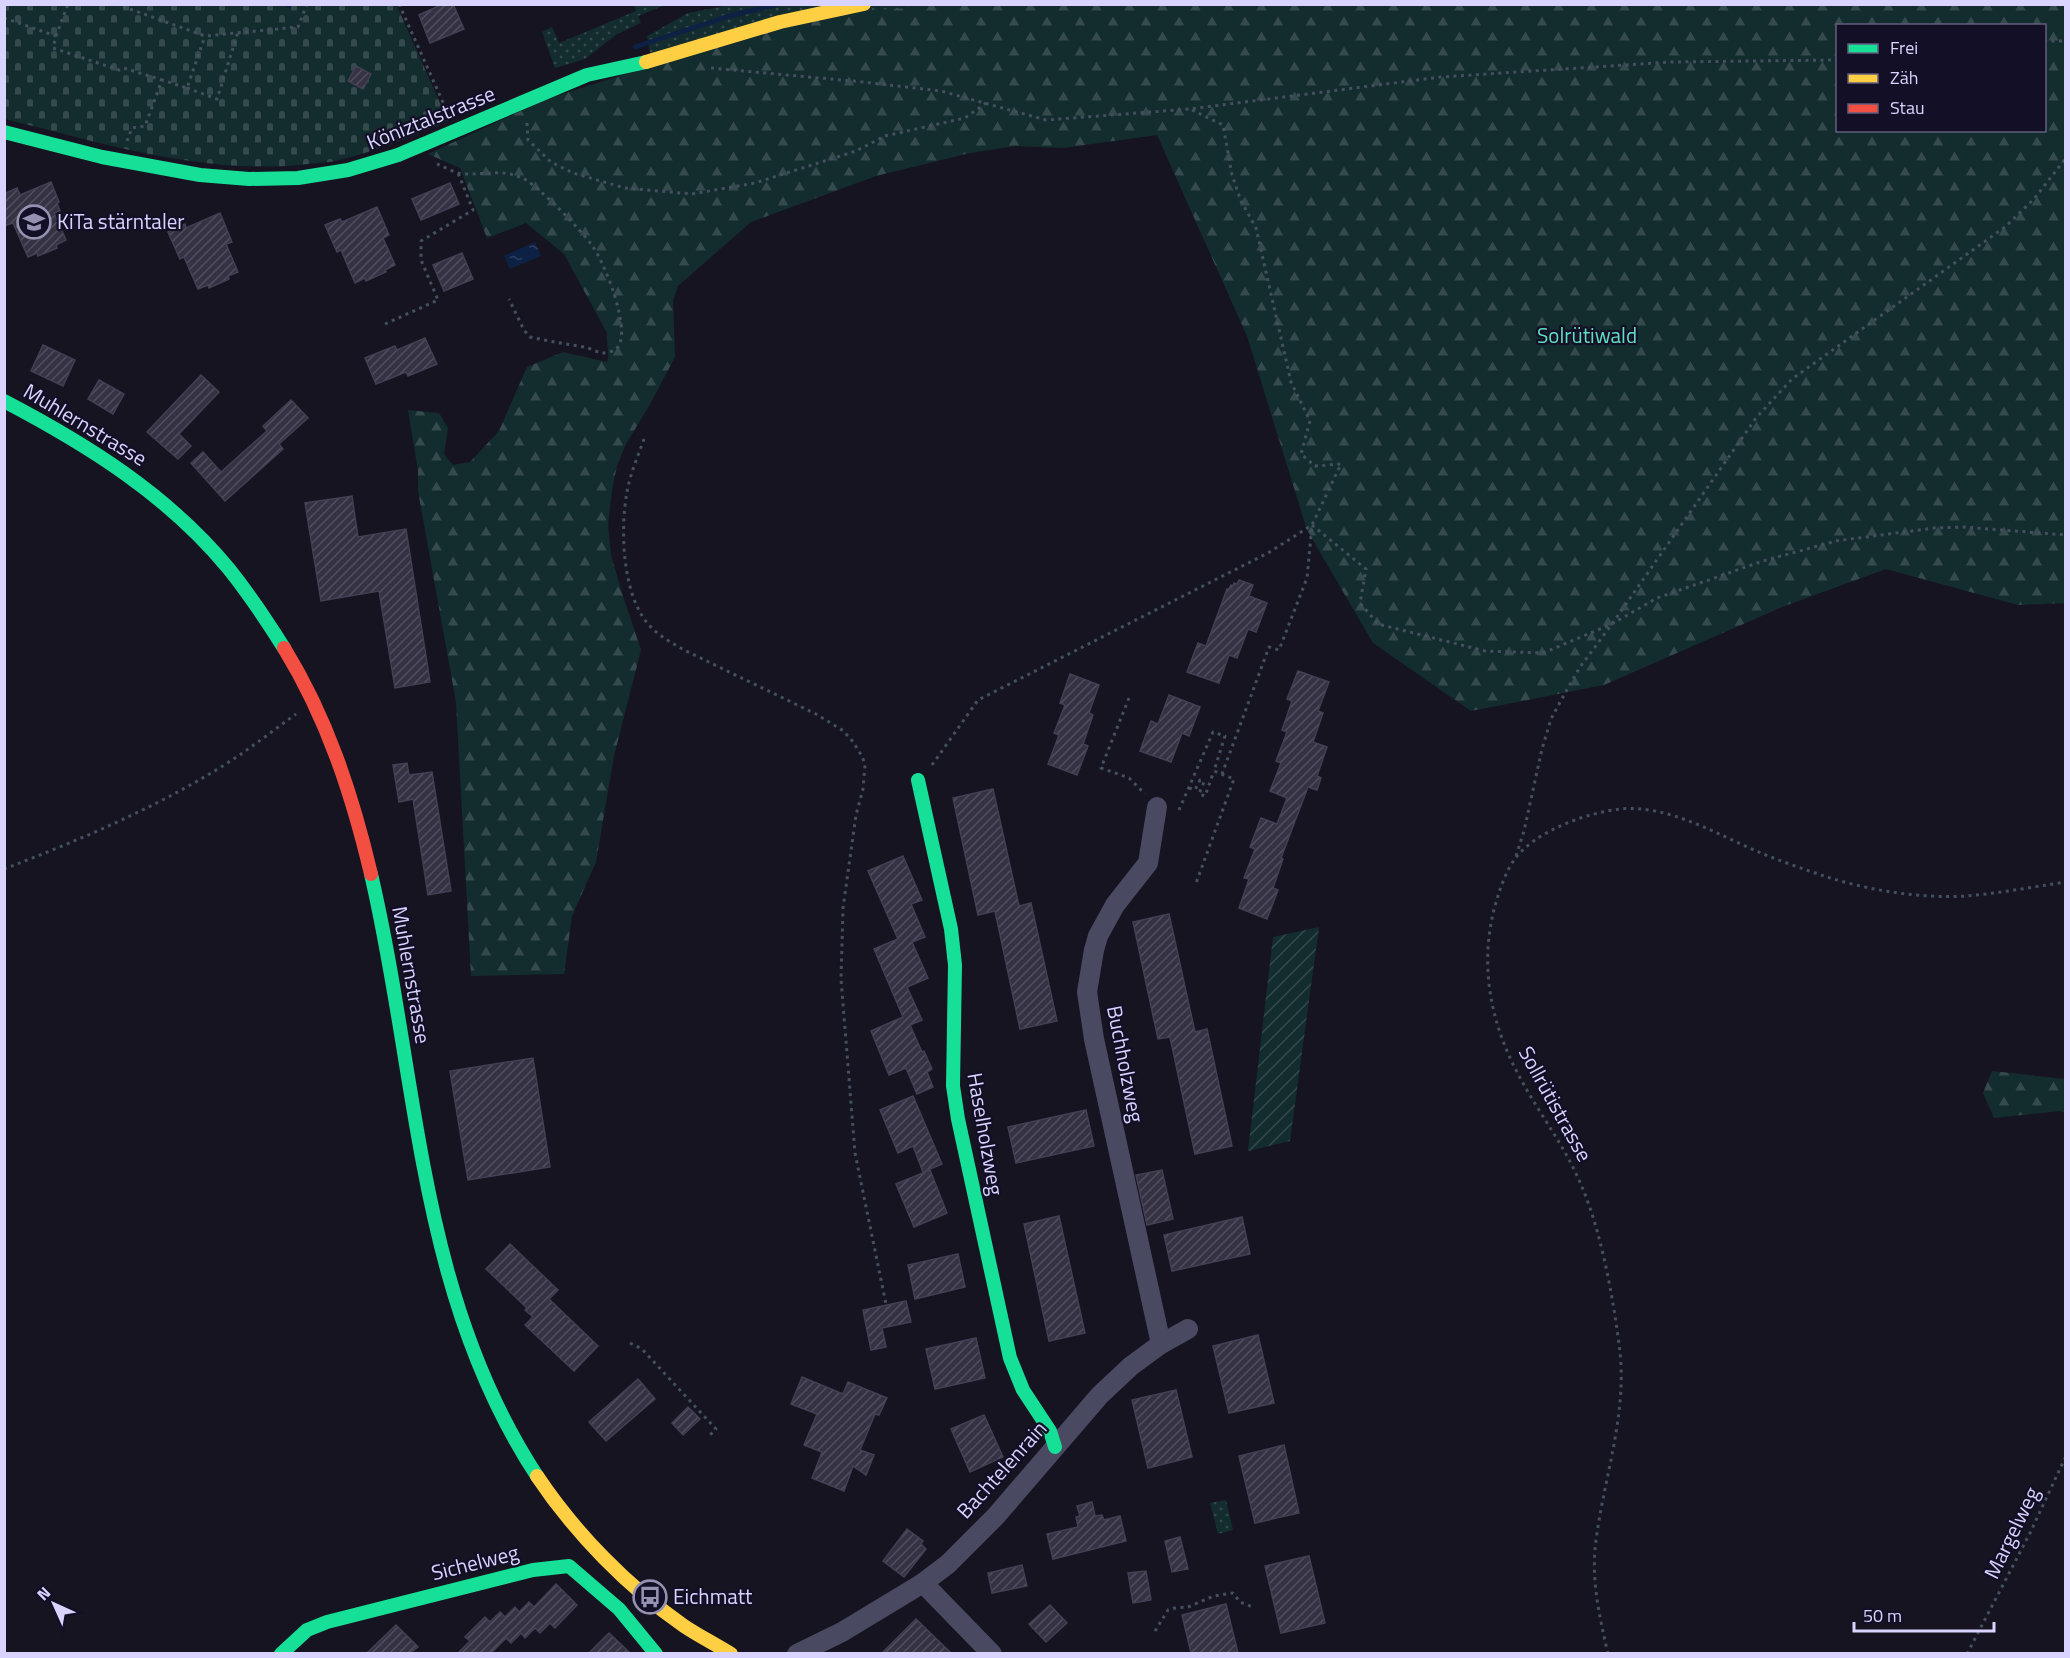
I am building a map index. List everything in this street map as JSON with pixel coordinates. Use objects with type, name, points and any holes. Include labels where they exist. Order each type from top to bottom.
[{"type":"street","name":"Köniztalstrasse","points":[[4,132],[120,162],[201,177],[242,180],[338,174],[370,166],[417,148],[587,75],[662,58],[780,22],[864,4]]},
{"type":"street","name":"Muhlernstrasse","points":[[4,401],[60,429],[102,455],[145,486],[194,530],[232,572],[267,620],[313,701],[334,749],[361,836],[379,909],[420,1161],[449,1283],[480,1371],[512,1436],[569,1519],[610,1562],[680,1623],[704,1653]]},
{"type":"street","name":"Haselholzweg","points":[[918,780],[951,929],[955,965],[953,1086],[960,1131],[1010,1358],[1023,1390],[1050,1431],[1055,1448]]},
{"type":"street","name":"Buchholzweg","points":[[1157,807],[1148,863],[1125,891],[1098,936],[1090,964],[1087,992],[1094,1040],[1161,1344]]},
{"type":"street","name":"Bachtelenrain","points":[[797,1653],[842,1632],[923,1583],[948,1564],[996,1516],[1100,1395],[1131,1366],[1161,1344],[1188,1329]]},
{"type":"street","name":"Sichelweg","points":[[281,1653],[307,1630],[327,1622],[532,1570],[569,1566],[620,1609],[656,1653]]},
{"type":"street","points":[[923,1583],[992,1653]]},
{"type":"street","name":"Muhlernstrasse","points":[[680,1623],[731,1653]]},
{"type":"street","name":"Bachtelenrain","points":[[823,1653],[842,1632]]},
{"type":"path","points":[[68,4],[53,48],[119,70],[124,68],[217,99],[238,33]]},
{"type":"path","points":[[116,4],[205,36],[298,27],[307,4]]},
{"type":"path","points":[[399,4],[456,130]]},
{"type":"path","points":[[4,18],[56,36]]},
{"type":"path","points":[[187,88],[205,36]]},
{"type":"path","points":[[2046,41],[2066,41]]},
{"type":"path","points":[[703,67],[942,91],[1046,120],[1190,109],[1441,77],[1671,62],[1836,60]]},
{"type":"path","points":[[125,148],[132,128],[146,126],[162,80]]},
{"type":"path","points":[[526,101],[528,140],[551,162],[573,173],[625,188],[692,194],[755,183],[856,151],[885,136],[965,118],[986,103]]},
{"type":"path","points":[[1190,109],[1222,125],[1232,175],[1241,201],[1256,228],[1292,382],[1310,421],[1301,454],[1315,466],[1341,464],[1312,525],[1307,578],[1279,650],[1269,647],[1222,774]]},
{"type":"path","points":[[417,148],[433,162],[459,173],[502,172],[512,174],[535,186],[592,244],[606,270],[622,324],[620,346],[613,351],[603,353],[589,348],[530,337],[508,299]]},
{"type":"path","points":[[1516,858],[1551,719],[1580,668],[1756,418],[1792,379],[1976,250],[2005,227],[2034,199],[2066,158]]},
{"type":"path","points":[[385,324],[438,300],[422,260],[420,241],[472,210],[459,173]]},
{"type":"path","points":[[644,439],[627,492],[624,519],[628,577],[636,606],[649,625],[667,640],[829,722],[851,739],[859,749],[865,765],[843,908],[841,979],[855,1153],[887,1309]]},
{"type":"path","points":[[1312,525],[1365,569],[1360,603],[1377,624],[1485,651],[1543,653],[1612,624],[1657,598],[1764,561],[1836,541],[1934,528],[1963,527],[2066,535]]},
{"type":"path","points":[[918,780],[978,700],[1268,553],[1312,525]]},
{"type":"path","points":[[1129,698],[1101,768],[1129,778]]},
{"type":"path","points":[[4,869],[47,853],[167,797],[243,753],[313,701]]},
{"type":"path","points":[[1179,810],[1213,732],[1225,736],[1205,796],[1199,794],[1204,782],[1200,780],[1195,790],[1189,788]]},
{"type":"path","points":[[1195,886],[1234,779],[1214,771]]},
{"type":"path","name":"Sollrütistrasse","points":[[1608,1653],[1598,1612],[1595,1551],[1620,1401],[1620,1354],[1612,1299],[1583,1189],[1564,1149],[1515,1068],[1495,1017],[1487,975],[1487,945],[1502,883],[1516,858],[1542,836],[1563,823],[1623,809],[1661,813],[1685,819],[1766,855],[1824,876],[1870,888],[1913,894],[1964,896],[2066,882]]},
{"type":"path","points":[[630,1342],[642,1349],[716,1429],[709,1436]]},
{"type":"path","name":"Margelweg","points":[[1967,1653],[2030,1533],[2066,1456]]},
{"type":"path","points":[[1155,1631],[1168,1611],[1194,1605],[1214,1596],[1233,1593],[1240,1602],[1255,1608]]},
{"type":"green space","points":[[396,4],[448,121],[365,153],[332,162],[300,165],[263,167],[225,165],[151,154],[5,119],[5,5]]},
{"type":"green space","name":"Solrütiwald","points":[[920,4],[2065,5],[2065,603],[2018,605],[1886,569],[1782,607],[1604,685],[1471,711],[1373,643],[1307,530],[1247,336],[1157,135],[1063,148],[1016,146],[970,153],[876,176],[751,222],[678,286],[673,301],[675,357],[626,444],[617,466],[612,490],[608,525],[611,555],[641,650],[614,756],[596,862],[572,916],[564,974],[471,976],[456,702],[418,491],[418,471],[408,410],[439,413],[448,428],[444,454],[453,465],[470,462],[499,431],[527,367],[563,352],[607,362],[608,352],[607,333],[564,254],[526,223],[487,238],[460,168],[428,154],[547,99],[814,14],[909,8]]},
{"type":"green space","points":[[634,5],[665,5],[638,16],[641,23],[617,34],[585,59],[555,68],[542,32],[552,27],[559,43],[636,11]]},
{"type":"green space","points":[[729,5],[920,5],[651,58],[647,36],[688,13]]},
{"type":"green space","points":[[1319,927],[1290,1141],[1248,1151],[1273,937]]},
{"type":"green space","points":[[1992,1071],[2065,1079],[2065,1113],[2060,1111],[1994,1118],[1983,1093]]},
{"type":"green space","points":[[1226,1500],[1233,1530],[1218,1534],[1210,1503]]},
{"type":"water","points":[[535,242],[541,256],[510,269],[504,256]]},
{"type":"building","points":[[443,4],[453,4],[464,29],[430,43],[419,15]]},
{"type":"building","points":[[356,66],[371,74],[363,89],[348,81]]},
{"type":"building","points":[[51,182],[60,211],[54,213],[66,240],[56,245],[57,248],[38,256],[37,253],[28,257],[13,223],[4,226],[4,194],[17,188],[20,195]]},
{"type":"building","points":[[450,183],[459,204],[421,220],[412,199]]},
{"type":"building","points":[[377,207],[389,235],[383,238],[395,265],[366,281],[365,278],[355,283],[341,250],[337,252],[325,225],[340,219],[342,222]]},
{"type":"building","points":[[220,213],[232,242],[226,244],[238,272],[209,288],[208,285],[198,289],[184,257],[180,259],[168,232],[185,224],[186,228]]},
{"type":"building","points":[[462,253],[473,279],[444,291],[433,265]]},
{"type":"building","points":[[425,338],[437,364],[408,376],[406,372],[376,384],[365,358],[395,346],[397,350]]},
{"type":"building","points":[[43,345],[75,360],[63,386],[31,371]]},
{"type":"building","points":[[201,375],[219,392],[179,434],[191,446],[178,459],[147,432]]},
{"type":"building","points":[[99,380],[124,394],[113,414],[88,399]]},
{"type":"building","points":[[291,400],[308,418],[279,444],[283,449],[225,501],[191,463],[203,452],[221,472],[267,431],[263,426]]},
{"type":"building","points":[[352,496],[358,537],[406,529],[430,682],[395,688],[379,591],[321,601],[305,503]]},
{"type":"building","points":[[1239,580],[1253,585],[1249,596],[1267,603],[1256,632],[1248,629],[1237,658],[1229,655],[1219,683],[1187,672],[1198,643],[1206,646],[1227,589],[1234,583],[1237,584]]},
{"type":"building","points":[[1298,671],[1329,682],[1318,711],[1323,713],[1313,742],[1327,747],[1317,776],[1321,778],[1317,790],[1308,787],[1281,858],[1283,859],[1273,888],[1278,890],[1267,919],[1239,908],[1249,879],[1244,878],[1255,849],[1250,847],[1261,818],[1277,824],[1287,798],[1270,791],[1281,763],[1276,761],[1287,732],[1282,730],[1292,701],[1287,699]]},
{"type":"building","points":[[1070,674],[1099,685],[1089,713],[1093,715],[1083,744],[1088,746],[1077,775],[1048,764],[1059,735],[1054,733],[1065,705],[1060,703]]},
{"type":"building","points":[[1169,695],[1200,707],[1189,736],[1182,733],[1171,762],[1140,751],[1151,721],[1158,724]]},
{"type":"building","points":[[407,763],[409,775],[432,772],[451,891],[428,895],[413,799],[399,802],[393,765]]},
{"type":"building","points":[[993,789],[1019,906],[1031,903],[1057,1021],[1020,1029],[995,911],[978,915],[953,798]]},
{"type":"building","points":[[903,856],[922,900],[911,904],[925,937],[912,942],[928,978],[907,987],[922,1020],[910,1025],[932,1069],[927,1072],[933,1087],[917,1094],[906,1068],[889,1075],[871,1031],[903,1017],[874,949],[898,939],[868,871]]},
{"type":"building","points":[[1169,914],[1195,1032],[1207,1029],[1232,1146],[1195,1154],[1170,1037],[1158,1039],[1133,922]]},
{"type":"building","points":[[533,1058],[550,1167],[468,1180],[450,1071]]},
{"type":"building","points":[[913,1096],[942,1164],[923,1172],[913,1146],[898,1153],[880,1110]]},
{"type":"building","points":[[1086,1110],[1094,1146],[1016,1163],[1008,1127]]},
{"type":"building","points":[[930,1170],[947,1213],[914,1227],[896,1184]]},
{"type":"building","points":[[1162,1170],[1173,1219],[1147,1225],[1136,1175]]},
{"type":"building","points":[[1059,1216],[1085,1333],[1049,1341],[1024,1224]]},
{"type":"building","points":[[1242,1217],[1250,1254],[1172,1271],[1164,1235]]},
{"type":"building","points":[[510,1244],[558,1290],[549,1299],[598,1346],[574,1371],[525,1325],[533,1317],[525,1310],[527,1308],[486,1269]]},
{"type":"building","points":[[958,1254],[965,1287],[915,1299],[908,1265]]},
{"type":"building","points":[[906,1301],[911,1322],[882,1328],[886,1347],[871,1350],[863,1310]]},
{"type":"building","points":[[1258,1335],[1274,1403],[1229,1413],[1213,1346]]},
{"type":"building","points":[[976,1338],[985,1378],[935,1389],[926,1349]]},
{"type":"building","points":[[802,1377],[843,1394],[848,1382],[887,1398],[879,1415],[875,1414],[860,1450],[874,1455],[866,1475],[853,1466],[844,1491],[812,1478],[822,1452],[804,1445],[817,1414],[791,1404]]},
{"type":"building","points":[[638,1379],[655,1399],[606,1441],[589,1422]]},
{"type":"building","points":[[1176,1390],[1192,1457],[1148,1468],[1132,1400]]},
{"type":"building","points":[[688,1407],[700,1419],[683,1435],[672,1423]]},
{"type":"building","points":[[984,1415],[1003,1457],[970,1472],[951,1429]]},
{"type":"building","points":[[1284,1445],[1299,1513],[1255,1523],[1239,1456]]},
{"type":"building","points":[[1092,1502],[1095,1516],[1102,1515],[1104,1520],[1120,1516],[1126,1541],[1053,1559],[1047,1534],[1078,1527],[1076,1517],[1080,1516],[1077,1506]]},
{"type":"building","points":[[907,1529],[923,1541],[921,1544],[926,1549],[904,1577],[883,1561]]},
{"type":"building","points":[[1180,1537],[1188,1569],[1172,1572],[1165,1541]]},
{"type":"building","points":[[1309,1556],[1325,1623],[1281,1633],[1265,1566]]},
{"type":"building","points":[[1022,1565],[1027,1586],[992,1593],[988,1573]]},
{"type":"building","points":[[1146,1571],[1151,1600],[1133,1603],[1128,1573]]},
{"type":"building","points":[[556,1584],[577,1605],[555,1628],[550,1623],[540,1633],[535,1628],[525,1638],[521,1633],[511,1643],[506,1638],[491,1653],[458,1653],[470,1641],[465,1637],[485,1617],[490,1622],[500,1612],[505,1617],[515,1607],[519,1612],[529,1602],[534,1607]]},
{"type":"building","points":[[1226,1604],[1238,1653],[1191,1653],[1182,1615]]},
{"type":"building","points":[[1050,1605],[1067,1623],[1046,1642],[1029,1624]]},
{"type":"building","points":[[916,1619],[951,1653],[882,1653]]},
{"type":"building","points":[[396,1625],[418,1647],[410,1653],[367,1653]]},
{"type":"building","points":[[609,1633],[630,1653],[589,1653]]},
{"type":"waterway","points":[[635,47],[726,17],[778,4]]},
{"type":"traffic: fast","points":[[4,132],[102,157],[200,175],[249,179],[298,178],[348,170],[398,155],[587,75],[646,62]]},
{"type":"traffic: fast","points":[[4,401],[96,454],[153,495],[180,518],[229,569],[284,648]]},
{"type":"traffic: fast","points":[[918,780],[951,929],[955,965],[953,1086],[958,1119],[1010,1358],[1023,1390],[1050,1431],[1055,1447]]},
{"type":"traffic: fast","points":[[371,874],[387,952],[427,1184],[444,1259],[467,1334],[497,1406],[537,1476]]},
{"type":"traffic: fast","points":[[281,1654],[307,1630],[327,1622],[533,1570],[569,1566],[619,1609],[656,1654]]},
{"type":"traffic: slow","points":[[646,62],[780,22],[864,4]]},
{"type":"traffic: slow","points":[[537,1476],[585,1538],[623,1576],[663,1611],[731,1654]]},
{"type":"traffic: jam","points":[[284,648],[313,702],[336,757],[371,874]]},
{"type":"place","name":"KiTa stärntaler","points":[[34,222]]},
{"type":"place","name":"Eichmatt","points":[[650,1597]]}]
